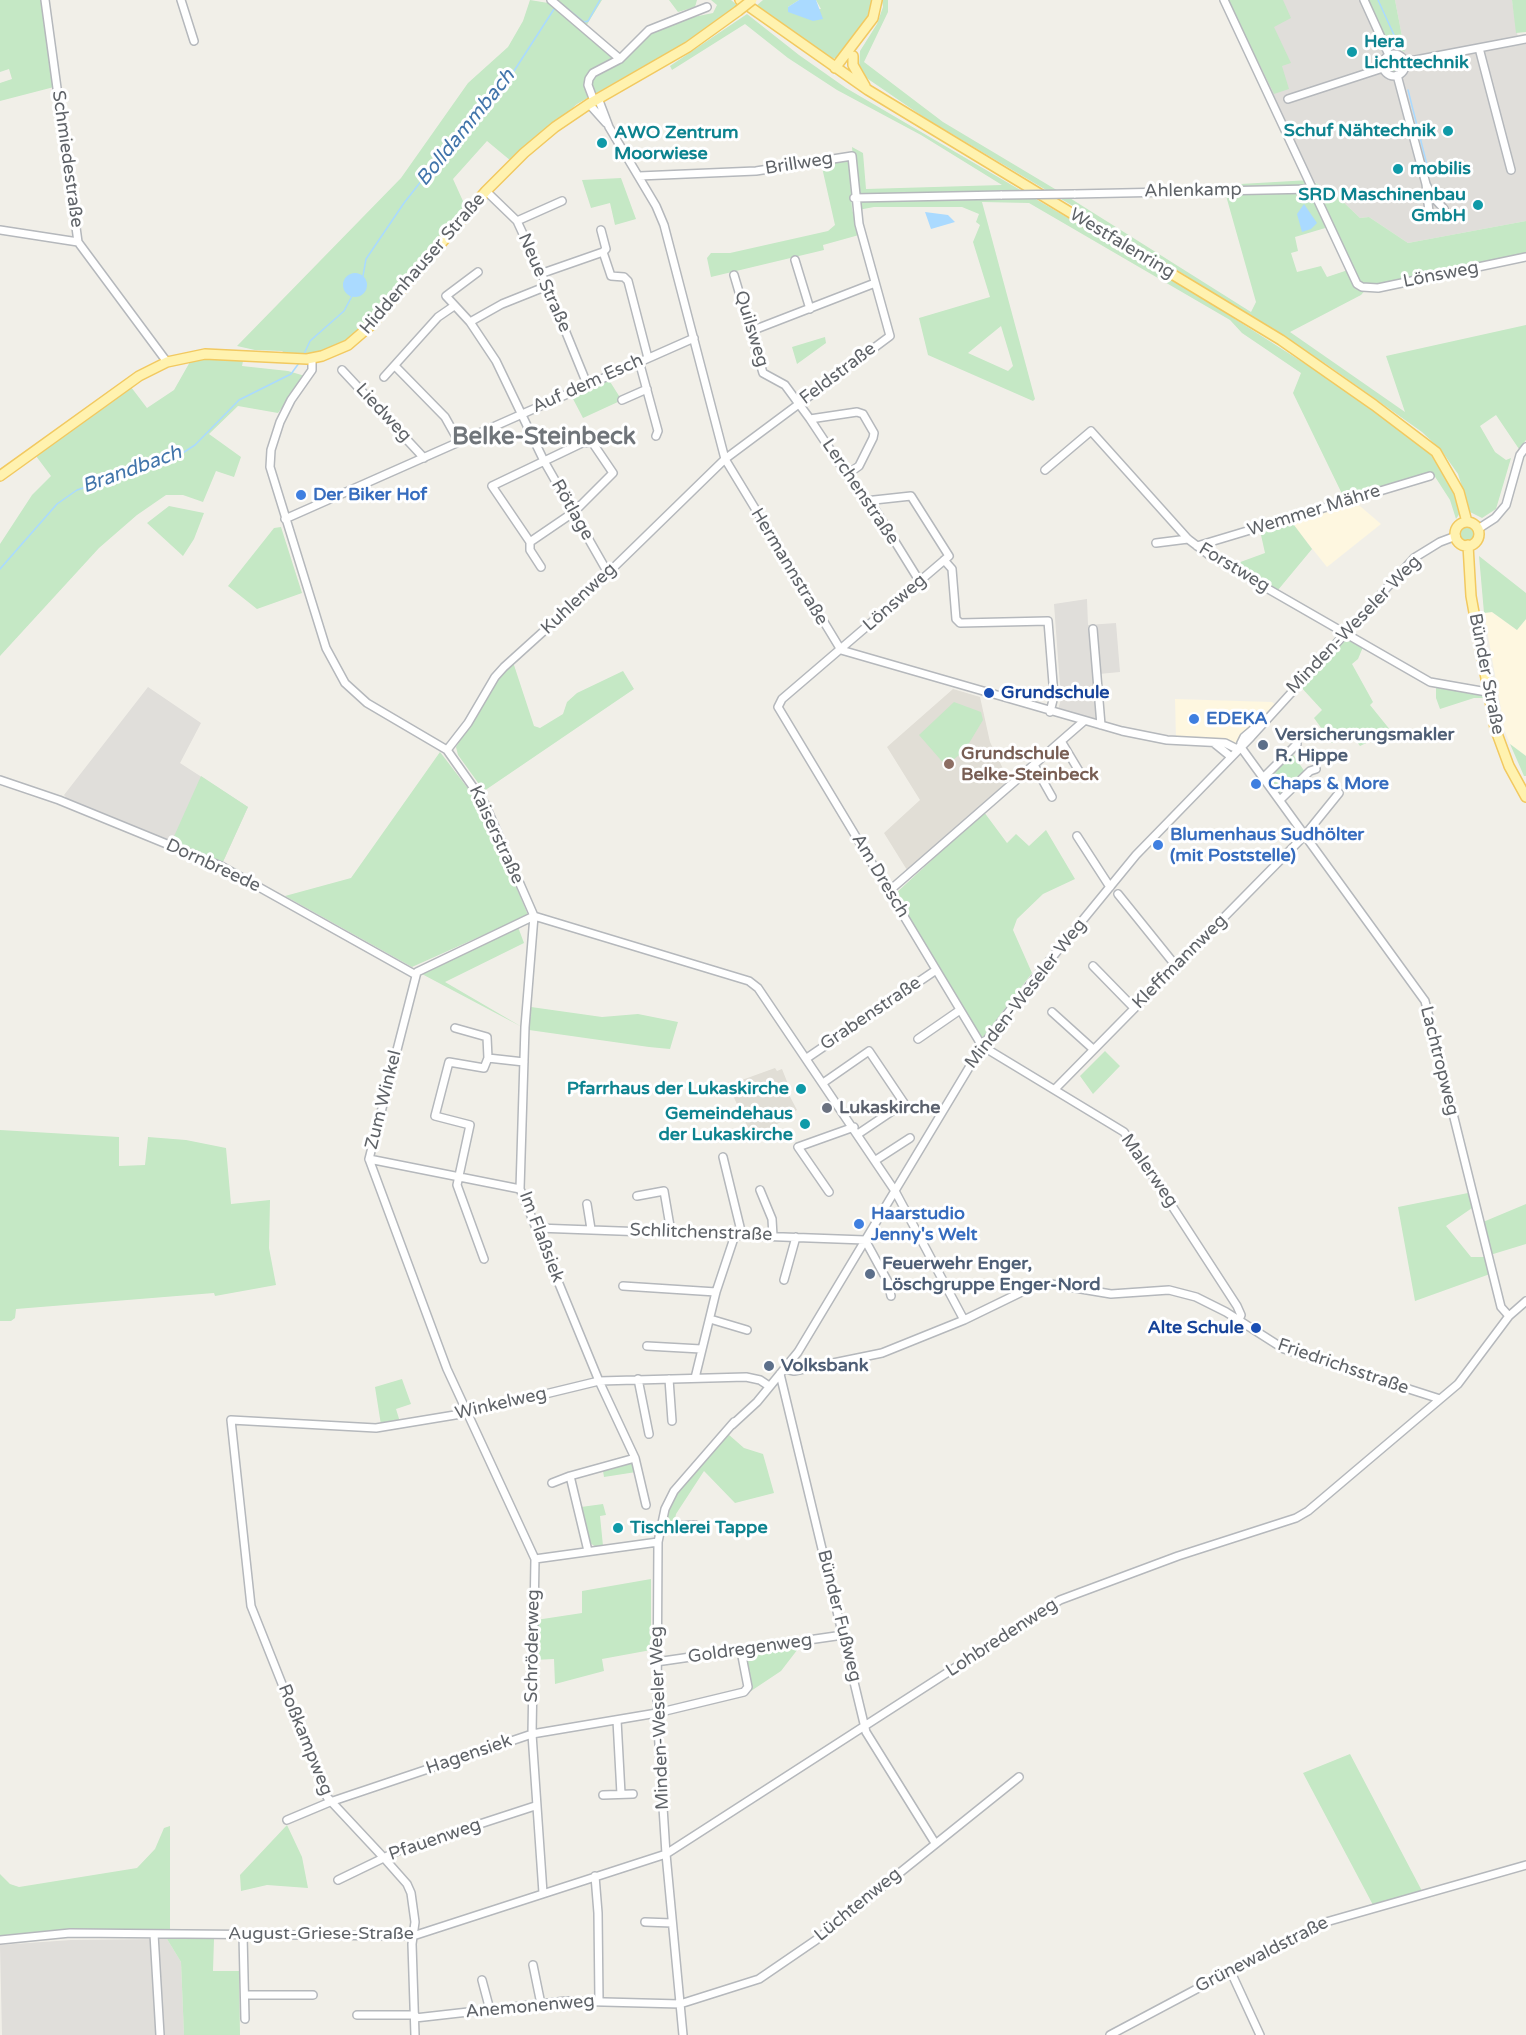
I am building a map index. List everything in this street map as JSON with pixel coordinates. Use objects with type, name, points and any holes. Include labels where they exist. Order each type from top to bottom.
[{"type":"main road","name":"Westfalenring","points":[[740,0],[868,90],[1272,335],[1383,411],[1436,452],[1459,492],[1467,522]]},
{"type":"main road","name":"Hiddenhauser Straße","points":[[0,476],[138,376],[167,362],[205,354],[306,359],[344,348],[365,332],[486,191],[524,153],[555,127],[594,101],[688,47],[752,0]]},
{"type":"main road","points":[[837,70],[873,18],[877,0]]},
{"type":"main road","points":[[862,36],[853,56],[853,65],[868,90]]},
{"type":"main road","points":[[837,70],[853,56]]},
{"type":"main road","points":[[1467,522],[1478,529],[1478,540],[1468,545],[1462,544],[1456,536],[1458,526],[1467,522]]},
{"type":"main road","name":"Bünder Straße","points":[[1468,545],[1471,596],[1487,693],[1496,732],[1509,766],[1526,797]]},
{"type":"street","name":"Schmiedestraße","points":[[45,0],[78,242],[167,362]]},
{"type":"street","points":[[181,0],[194,41]]},
{"type":"street","points":[[1224,0],[1312,189]]},
{"type":"street","points":[[1364,0],[1389,55]]},
{"type":"street","points":[[553,2],[620,59],[649,30],[707,7]]},
{"type":"street","points":[[1405,62],[1526,39]]},
{"type":"street","points":[[1479,48],[1511,170]]},
{"type":"street","points":[[1389,55],[1399,55],[1405,62],[1404,69],[1397,75],[1390,75],[1383,68],[1384,59],[1389,55]]},
{"type":"street","name":"Hermannstraße","points":[[620,59],[593,73],[588,85],[594,101],[639,176],[664,225],[724,459],[841,650]]},
{"type":"street","points":[[1288,99],[1383,68]]},
{"type":"street","points":[[1397,75],[1426,184],[1429,212],[1433,218],[1439,219],[1444,209],[1432,196],[1426,184]]},
{"type":"street","name":"Brillweg","points":[[639,176],[756,171],[852,156]]},
{"type":"street","name":"Feldstraße","points":[[724,459],[890,336],[854,198],[852,156]]},
{"type":"street","name":"Ahlenkamp","points":[[854,198],[1312,189]]},
{"type":"street","name":"Lönsweg","points":[[1312,189],[1357,284],[1362,287],[1378,288],[1526,257]]},
{"type":"street","name":"Neue Straße","points":[[486,191],[517,221],[540,274],[548,286],[587,384]]},
{"type":"street","points":[[517,221],[562,201]]},
{"type":"street","points":[[0,230],[78,242]]},
{"type":"street","points":[[540,274],[603,252],[606,249],[601,230]]},
{"type":"street","points":[[603,252],[611,276],[624,277],[628,281],[648,358]]},
{"type":"street","points":[[795,260],[810,309]]},
{"type":"street","points":[[384,377],[438,317],[454,306],[446,296],[478,272]]},
{"type":"street","name":"Quilsweg","points":[[735,275],[763,373],[785,385],[798,404]]},
{"type":"street","points":[[750,331],[875,283]]},
{"type":"street","points":[[470,322],[502,304],[548,286]]},
{"type":"street","name":"Rötlage","points":[[454,306],[470,322],[496,361],[544,461],[608,573]]},
{"type":"street","name":"Auf dem Esch","points":[[285,519],[694,338]]},
{"type":"street","name":"Kaiserstraße","points":[[306,359],[310,374],[283,416],[270,458],[272,477],[326,648],[345,683],[367,704],[447,750],[485,804],[534,916]]},
{"type":"street","points":[[639,361],[658,431],[656,436]]},
{"type":"street","points":[[395,366],[445,417],[459,442]]},
{"type":"street","name":"Liedweg","points":[[342,370],[424,458]]},
{"type":"street","points":[[622,400],[647,389]]},
{"type":"street","name":"Lerchenstraße","points":[[798,404],[865,501],[876,511],[920,582]]},
{"type":"street","points":[[810,419],[857,412],[863,414],[874,433],[873,438],[859,466],[846,474]]},
{"type":"street","name":"Forstweg","points":[[1045,471],[1091,431],[1188,539],[1197,546],[1430,682],[1487,693]]},
{"type":"street","points":[[530,542],[574,512],[613,473],[592,442],[582,443],[492,486],[523,535],[530,542],[530,550],[541,567]]},
{"type":"street","points":[[1478,529],[1496,518],[1506,505],[1514,473],[1526,448]]},
{"type":"street","name":"Kuhlenweg","points":[[447,750],[468,723],[495,677],[504,667],[608,573],[724,459]]},
{"type":"street","name":"Wemmer Mähre","points":[[1197,546],[1430,476]]},
{"type":"street","points":[[865,501],[911,496],[952,569],[958,623],[1048,621],[1054,696],[1050,712]]},
{"type":"street","name":"Minden-Weseler Weg","points":[[683,2035],[666,1854],[657,1713],[658,1542],[665,1509],[681,1481],[783,1372],[982,1046],[1110,887],[1230,756],[1244,737],[1259,725],[1414,558],[1440,542],[1456,536]]},
{"type":"street","points":[[1156,543],[1188,539]]},
{"type":"street","name":"Lönsweg","points":[[778,707],[782,699],[946,558]]},
{"type":"street","points":[[1093,629],[1101,725]]},
{"type":"street","points":[[841,650],[1084,721],[1167,740],[1225,743],[1238,747]]},
{"type":"street","name":"Am Dresch","points":[[778,707],[982,1046]]},
{"type":"street","points":[[889,891],[1084,721]]},
{"type":"street","points":[[1061,741],[1079,771]]},
{"type":"street","points":[[1212,742],[1230,756]]},
{"type":"street","points":[[1264,777],[1297,744]]},
{"type":"street","name":"Lachtropweg","points":[[1238,747],[1281,799],[1316,854],[1425,1001],[1500,1307],[1509,1316]]},
{"type":"street","points":[[1034,765],[1052,797]]},
{"type":"street","points":[[1281,799],[1310,771],[1316,769]]},
{"type":"street","name":"Dornbreede","points":[[0,780],[59,800],[230,870],[416,975]]},
{"type":"street","points":[[1305,835],[1339,793]]},
{"type":"street","name":"Kleffmannweg","points":[[1055,1089],[1305,835]]},
{"type":"street","points":[[1077,836],[1110,887]]},
{"type":"street","points":[[1118,894],[1176,966]]},
{"type":"street","points":[[416,975],[421,968],[534,916],[753,983],[876,1160],[964,1320]]},
{"type":"street","name":"Im Flaßsiek","points":[[534,916],[524,1062],[520,1189],[599,1381],[634,1458],[646,1505]]},
{"type":"street","points":[[1093,966],[1134,1008]]},
{"type":"street","name":"Grabenstraße","points":[[807,1058],[936,970]]},
{"type":"street","name":"Zum Winkel","points":[[416,975],[369,1159],[447,1368],[467,1413]]},
{"type":"street","points":[[918,1039],[960,1010]]},
{"type":"street","points":[[1052,1012],[1093,1049]]},
{"type":"street","points":[[455,1028],[486,1037],[488,1058],[484,1068],[449,1062],[435,1116],[470,1125],[457,1185],[484,1259]]},
{"type":"street","name":"Malerweg","points":[[982,1046],[1100,1116],[1130,1138],[1237,1306],[1241,1315],[1239,1320]]},
{"type":"street","points":[[824,1083],[868,1051],[904,1103],[856,1130],[798,1147],[829,1192]]},
{"type":"street","points":[[488,1058],[524,1062]]},
{"type":"street","points":[[876,1160],[910,1138]]},
{"type":"street","points":[[695,1378],[716,1292],[739,1235],[723,1157]]},
{"type":"street","points":[[369,1159],[520,1189]]},
{"type":"street","points":[[760,1190],[772,1220],[773,1236]]},
{"type":"street","points":[[637,1196],[664,1191],[671,1232]]},
{"type":"street","points":[[587,1204],[591,1229]]},
{"type":"street","name":"Schlitchenstraße","points":[[537,1228],[865,1240]]},
{"type":"street","points":[[784,1280],[796,1237]]},
{"type":"street","points":[[865,1240],[888,1282],[891,1296]]},
{"type":"street","name":"Friedrichsstraße","points":[[783,1372],[882,1353],[964,1320],[1034,1286],[1051,1284],[1111,1294],[1162,1290],[1183,1293],[1196,1297],[1239,1320],[1284,1349],[1440,1399]]},
{"type":"street","points":[[623,1286],[716,1292]]},
{"type":"street","points":[[1440,1399],[1458,1384],[1509,1316],[1526,1301]]},
{"type":"street","points":[[710,1319],[747,1330]]},
{"type":"street","points":[[647,1346],[701,1349]]},
{"type":"street","name":"Bünder Fußweg","points":[[783,1372],[866,1732],[935,1843]]},
{"type":"street","name":"Winkelweg","points":[[231,1420],[376,1428],[467,1413],[599,1381],[753,1378],[768,1387]]},
{"type":"street","points":[[638,1379],[649,1434]]},
{"type":"street","points":[[669,1379],[672,1421]]},
{"type":"street","name":"Lohbredenweg","points":[[666,1854],[1060,1600],[1302,1515],[1440,1399]]},
{"type":"street","name":"Schröderweg","points":[[467,1413],[535,1559],[532,1734],[535,1806],[543,1893]]},
{"type":"street","name":"Roßkampweg","points":[[231,1420],[251,1606],[330,1802],[384,1857],[407,1884],[411,1893],[415,1922],[413,1936],[415,2035]]},
{"type":"street","points":[[552,1483],[634,1458]]},
{"type":"street","points":[[570,1476],[588,1551]]},
{"type":"street","points":[[660,1527],[695,1525]]},
{"type":"street","points":[[535,1559],[658,1542]]},
{"type":"street","name":"Goldregenweg","points":[[656,1662],[843,1635]]},
{"type":"street","name":"Hagensiek","points":[[287,1820],[330,1802],[532,1734],[657,1713],[744,1692],[748,1687],[741,1651]]},
{"type":"street","points":[[617,1720],[621,1794]]},
{"type":"street","name":"Lüchtenweg","points":[[680,2004],[759,1979],[816,1940],[1018,1777]]},
{"type":"street","points":[[603,1795],[633,1794]]},
{"type":"street","name":"Pfauenweg","points":[[338,1880],[384,1857],[535,1806]]},
{"type":"street","name":"August-Griese-Straße","points":[[0,1940],[70,1934],[413,1936],[666,1854]]},
{"type":"street","name":"Grünewaldstraße","points":[[1110,2035],[1329,1920],[1526,1865]]},
{"type":"street","points":[[595,1876],[598,1913],[599,2001]]},
{"type":"street","points":[[645,1922],[672,1923]]},
{"type":"street","points":[[154,1934],[160,2035]]},
{"type":"street","points":[[243,1935],[245,2019]]},
{"type":"street","points":[[533,1965],[542,2004]]},
{"type":"street","points":[[1230,1970],[1260,2035]]},
{"type":"street","points":[[482,1980],[490,2010]]},
{"type":"street","points":[[245,1995],[313,1995]]},
{"type":"street","name":"Anemonenweg","points":[[357,2015],[416,2017],[542,2004],[599,2001],[680,2004]]},
{"type":"shaded area","points":[[1226,0],[1367,0],[1388,44],[1405,52],[1395,0],[1512,0],[1519,45],[1526,44],[1526,221],[1408,243],[1369,217],[1360,218],[1335,194],[1311,180]]},
{"type":"shaded area","points":[[1354,501],[1381,524],[1327,567],[1290,521]]},
{"type":"shaded area","points":[[1087,599],[1088,625],[1116,623],[1120,672],[1099,674],[1104,723],[1058,710],[1061,699],[1054,604]]},
{"type":"shaded area","points":[[1492,612],[1517,630],[1526,619],[1526,756],[1510,744],[1505,732],[1484,613]]},
{"type":"shaded area","points":[[148,687],[201,723],[180,763],[248,807],[222,864],[68,800],[64,795]]},
{"type":"shaded area","name":"Grundschule Belke-Steinbeck","points":[[953,689],[980,697],[990,742],[1009,781],[907,870],[884,833],[920,800],[887,747]]},
{"type":"shaded area","points":[[1175,699],[1272,702],[1280,708],[1236,757],[1210,742],[1176,738]]},
{"type":"shaded area","points":[[775,1068],[777,1071],[782,1069],[788,1084],[786,1089],[797,1110],[790,1114],[791,1116],[753,1138],[728,1085]]},
{"type":"shaded area","points":[[167,1939],[181,1962],[184,2035],[2,2035],[0,1945],[71,1940]]},
{"type":"green space","points":[[0,0],[42,0],[54,87],[0,101],[0,83],[12,79],[9,69],[0,72]]},
{"type":"green space","points":[[530,0],[548,3],[549,0],[602,0],[583,31],[620,63],[653,30],[674,21],[713,13],[717,5],[711,0],[731,0],[737,5],[699,35],[577,104],[511,161],[487,141],[453,179],[467,210],[353,338],[339,346],[306,355],[287,355],[282,351],[255,350],[237,346],[401,178],[468,83],[508,47],[523,21]]},
{"type":"green space","points":[[669,0],[697,0],[695,7],[678,12]]},
{"type":"green space","points":[[763,0],[799,0],[788,7],[821,9],[816,0],[872,0],[872,5],[864,25],[839,57],[831,59],[756,6]]},
{"type":"green space","points":[[882,0],[888,0],[888,12],[864,62],[943,122],[1065,195],[1251,312],[1256,302],[1223,185],[1310,180],[1335,194],[1360,218],[1369,217],[1408,243],[1526,221],[1526,254],[1369,286],[1361,295],[1290,332],[1405,412],[1386,356],[1526,325],[1526,440],[1519,449],[1496,415],[1480,426],[1495,452],[1506,460],[1511,458],[1496,509],[1482,518],[1470,512],[1458,474],[1441,450],[1422,432],[1326,364],[1120,234],[925,118],[868,79],[859,68],[860,51],[877,24],[883,7]],"holes":[[[1332,226],[1351,269],[1327,277],[1321,266],[1297,272],[1291,253],[1298,251],[1295,237]]]},
{"type":"green space","points":[[1228,0],[1283,0],[1291,18],[1274,27],[1291,63],[1282,66],[1289,89],[1274,94]]},
{"type":"green space","points":[[1367,0],[1395,0],[1405,52],[1388,44]]},
{"type":"green space","points":[[1512,0],[1526,0],[1526,32],[1516,33]]},
{"type":"green space","points":[[747,14],[846,88],[1174,280],[1307,365],[1395,425],[1429,451],[1439,463],[1454,488],[1460,513],[1456,519],[1450,500],[1432,472],[1345,500],[1293,393],[1301,373],[1242,333],[1230,320],[1029,203],[982,202],[1035,399],[1033,401],[928,355],[919,318],[990,297],[973,242],[980,225],[976,222],[979,214],[962,207],[874,207],[858,210],[852,147],[863,153],[866,189],[1002,185],[921,135],[837,90],[788,58],[745,24],[672,70],[670,66]],"holes":[[[1001,326],[1013,366],[1008,371],[968,353]]]},
{"type":"green space","points":[[1394,58],[1399,60],[1401,65],[1399,70],[1394,72],[1389,70],[1387,65],[1389,60]]},
{"type":"green space","points":[[843,160],[849,162],[852,209],[859,235],[823,245],[824,250],[711,277],[707,258],[711,253],[730,253],[828,231],[835,225],[821,163]]},
{"type":"green space","points":[[621,178],[636,219],[615,225],[610,203],[591,208],[582,180]]},
{"type":"green space","points":[[825,337],[826,343],[797,364],[792,347]]},
{"type":"green space","points":[[191,360],[243,361],[242,366],[288,371],[305,376],[278,413],[238,406],[209,434],[241,457],[234,477],[216,471],[203,502],[183,495],[166,495],[137,515],[99,548],[0,656],[0,544],[32,495],[51,476],[36,456],[131,387],[147,408],[174,390]]},
{"type":"green space","points":[[609,380],[621,399],[620,401],[583,418],[572,397]]},
{"type":"green space","points":[[169,506],[204,513],[194,539],[183,556],[147,523]]},
{"type":"green space","points":[[1288,517],[1312,549],[1278,590],[1235,564],[1265,553],[1259,526]]},
{"type":"green space","points":[[1468,526],[1474,528],[1476,534],[1474,540],[1468,542],[1462,540],[1460,534],[1462,528]]},
{"type":"green space","points":[[281,527],[302,593],[257,609],[228,586],[274,528]]},
{"type":"green space","points":[[1479,556],[1526,593],[1526,619],[1517,630],[1492,612],[1484,613]]},
{"type":"green space","points":[[1344,639],[1363,647],[1358,659],[1352,664],[1373,702],[1370,705],[1391,731],[1360,746],[1352,735],[1332,743],[1314,718],[1322,710],[1300,686]]},
{"type":"green space","points":[[513,662],[534,726],[540,728],[563,714],[567,702],[577,693],[623,671],[634,689],[484,791],[458,755],[456,747],[499,676]]},
{"type":"green space","points":[[1436,686],[1479,693],[1484,698],[1474,698],[1440,709],[1436,698]]},
{"type":"green space","points":[[954,702],[981,712],[983,720],[965,750],[946,766],[919,735]]},
{"type":"green space","points":[[1510,744],[1526,756],[1526,776],[1524,776]]},
{"type":"green space","points":[[440,752],[483,808],[528,915],[412,967],[285,896],[351,878]]},
{"type":"green space","points":[[1292,753],[1305,772],[1279,794],[1269,778]]},
{"type":"green space","points":[[201,776],[248,807],[222,864],[171,843]]},
{"type":"green space","points":[[984,812],[1007,843],[1016,834],[1029,846],[1046,830],[1075,879],[1043,894],[1017,919],[1013,930],[1032,973],[981,1040],[895,894]]},
{"type":"green space","points":[[518,927],[524,943],[445,982],[522,1027],[420,973]]},
{"type":"green space","points":[[531,1007],[602,1017],[638,1014],[678,1022],[670,1049],[649,1047],[529,1030]]},
{"type":"green space","points":[[1105,1051],[1120,1066],[1093,1094],[1080,1076]]},
{"type":"green space","points":[[0,1130],[119,1137],[119,1166],[145,1165],[148,1137],[186,1140],[226,1148],[231,1204],[270,1200],[269,1248],[276,1285],[215,1296],[214,1293],[16,1309],[15,1318],[11,1321],[0,1321]]},
{"type":"green space","points":[[1468,1193],[1472,1208],[1446,1226],[1471,1257],[1484,1257],[1490,1274],[1415,1301],[1398,1207]]},
{"type":"green space","points":[[1526,1204],[1526,1244],[1490,1255],[1483,1222]]},
{"type":"green space","points":[[402,1379],[411,1404],[396,1409],[400,1422],[381,1425],[375,1387]]},
{"type":"green space","points":[[728,1434],[744,1448],[763,1454],[774,1493],[735,1503],[704,1471],[676,1514],[674,1524],[664,1524],[674,1497],[683,1482]]},
{"type":"green space","points":[[634,1462],[636,1472],[604,1477],[603,1471]]},
{"type":"green space","points":[[603,1504],[606,1515],[600,1516],[603,1546],[596,1547],[590,1543],[581,1507]]},
{"type":"green space","points":[[651,1579],[651,1650],[602,1659],[604,1671],[555,1684],[554,1659],[534,1660],[536,1620],[582,1613],[582,1591]]},
{"type":"green space","points":[[801,1645],[781,1671],[751,1691],[745,1654]]},
{"type":"green space","points":[[1350,1754],[1422,1891],[1373,1905],[1303,1773]]},
{"type":"green space","points":[[287,1825],[302,1857],[308,1888],[267,1885],[241,1891],[240,1875]]},
{"type":"green space","points":[[170,1826],[170,1930],[72,1930],[0,1937],[0,1874],[10,1884],[19,1887],[137,1868],[155,1849],[164,1828]]},
{"type":"green space","points":[[167,1939],[214,1939],[213,1971],[239,1971],[240,2035],[184,2035],[181,1962]]},
{"type":"water","points":[[799,0],[816,0],[823,19],[813,21],[788,12],[788,7]]},
{"type":"water","points":[[1304,204],[1317,223],[1311,229],[1302,232],[1297,214]]},
{"type":"water","points":[[925,212],[948,215],[955,222],[931,229]]},
{"type":"water","points":[[355,273],[363,277],[367,285],[363,293],[355,297],[347,293],[343,285],[347,277]]},
{"type":"waterway","name":"Bolldammbach","points":[[559,2],[584,22],[588,21],[600,0]]},
{"type":"waterway","points":[[1378,0],[1395,37]]},
{"type":"waterway","name":"Bolldammbach","points":[[363,276],[366,259],[404,203],[466,124],[503,88],[556,6]]},
{"type":"waterway","points":[[1408,90],[1427,165]]},
{"type":"waterway","name":"Brandbach","points":[[303,356],[310,341],[344,311],[352,296]]},
{"type":"waterway","name":"Brandbach","points":[[0,569],[57,504],[77,490],[175,458],[195,445],[239,400],[291,374],[299,363]]},
{"type":"place","name":"Hera Lichttechnik","points":[[1352,52]]},
{"type":"place","name":"Schuf Nähtechnik","points":[[1448,131]]},
{"type":"place","name":"AWO Zentrum Moorwiese","points":[[602,143]]},
{"type":"place","name":"mobilis","points":[[1398,169]]},
{"type":"place","name":"SRD Maschinenbau GmbH","points":[[1478,205]]},
{"type":"place","name":"Der Biker Hof","points":[[301,495]]},
{"type":"place","name":"Grundschule","points":[[989,693]]},
{"type":"place","name":"EDEKA","points":[[1194,719]]},
{"type":"place","name":"Versicherungsmakler R. Hippe","points":[[1263,745]]},
{"type":"place","name":"Grundschule Belke-Steinbeck","points":[[949,764]]},
{"type":"place","name":"Chaps & More","points":[[1256,784]]},
{"type":"place","name":"Blumenhaus Sudhölter (mit Poststelle)","points":[[1158,845]]},
{"type":"place","name":"Pfarrhaus der Lukaskirche","points":[[801,1089]]},
{"type":"place","name":"Lukaskirche","points":[[827,1108]]},
{"type":"place","name":"Gemeindehaus der Lukaskirche","points":[[805,1124]]},
{"type":"place","name":"Haarstudio Jenny's Welt","points":[[859,1224]]},
{"type":"place","name":"Feuerwehr Enger, Löschgruppe Enger-Nord","points":[[870,1274]]},
{"type":"place","name":"Alte Schule","points":[[1256,1328]]},
{"type":"place","name":"Volksbank","points":[[769,1366]]},
{"type":"place","name":"Tischlerei Tappe","points":[[618,1528]]},
{"type":"district","name":"Belke-Steinbeck","points":[[544,438]]}]
